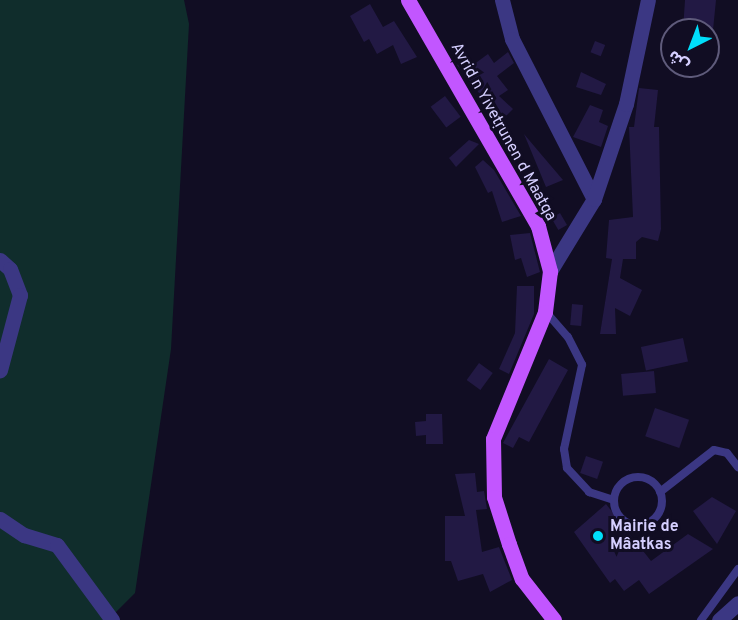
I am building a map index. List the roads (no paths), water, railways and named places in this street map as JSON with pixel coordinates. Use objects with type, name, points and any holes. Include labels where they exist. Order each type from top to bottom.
[{"type":"main road","name":"Avrid n Yivetṛunen d Maatqa","points":[[408,0],[538,226],[550,271],[545,312],[493,439],[494,496],[522,579],[554,620]]},
{"type":"street","points":[[502,0],[512,39],[594,199]]},
{"type":"street","points":[[550,271],[594,199],[626,104],[648,0]]},
{"type":"street","points":[[0,260],[10,269],[20,295],[0,370]]},
{"type":"street","points":[[0,519],[57,545],[112,620]]},
{"type":"street","points":[[719,620],[738,603]]},
{"type":"lane","points":[[545,312],[568,337],[582,365],[564,449],[567,468],[589,492],[614,500]]},
{"type":"lane","points":[[660,492],[714,450],[727,453],[738,467]]},
{"type":"lane","points":[[635,477],[650,480],[660,492],[661,508],[644,525],[621,518],[614,500],[621,483],[635,477]]},
{"type":"lane","points":[[701,620],[738,569]]},
{"type":"place","name":"Mairie de Mâatkas","points":[[598,536]]}]
